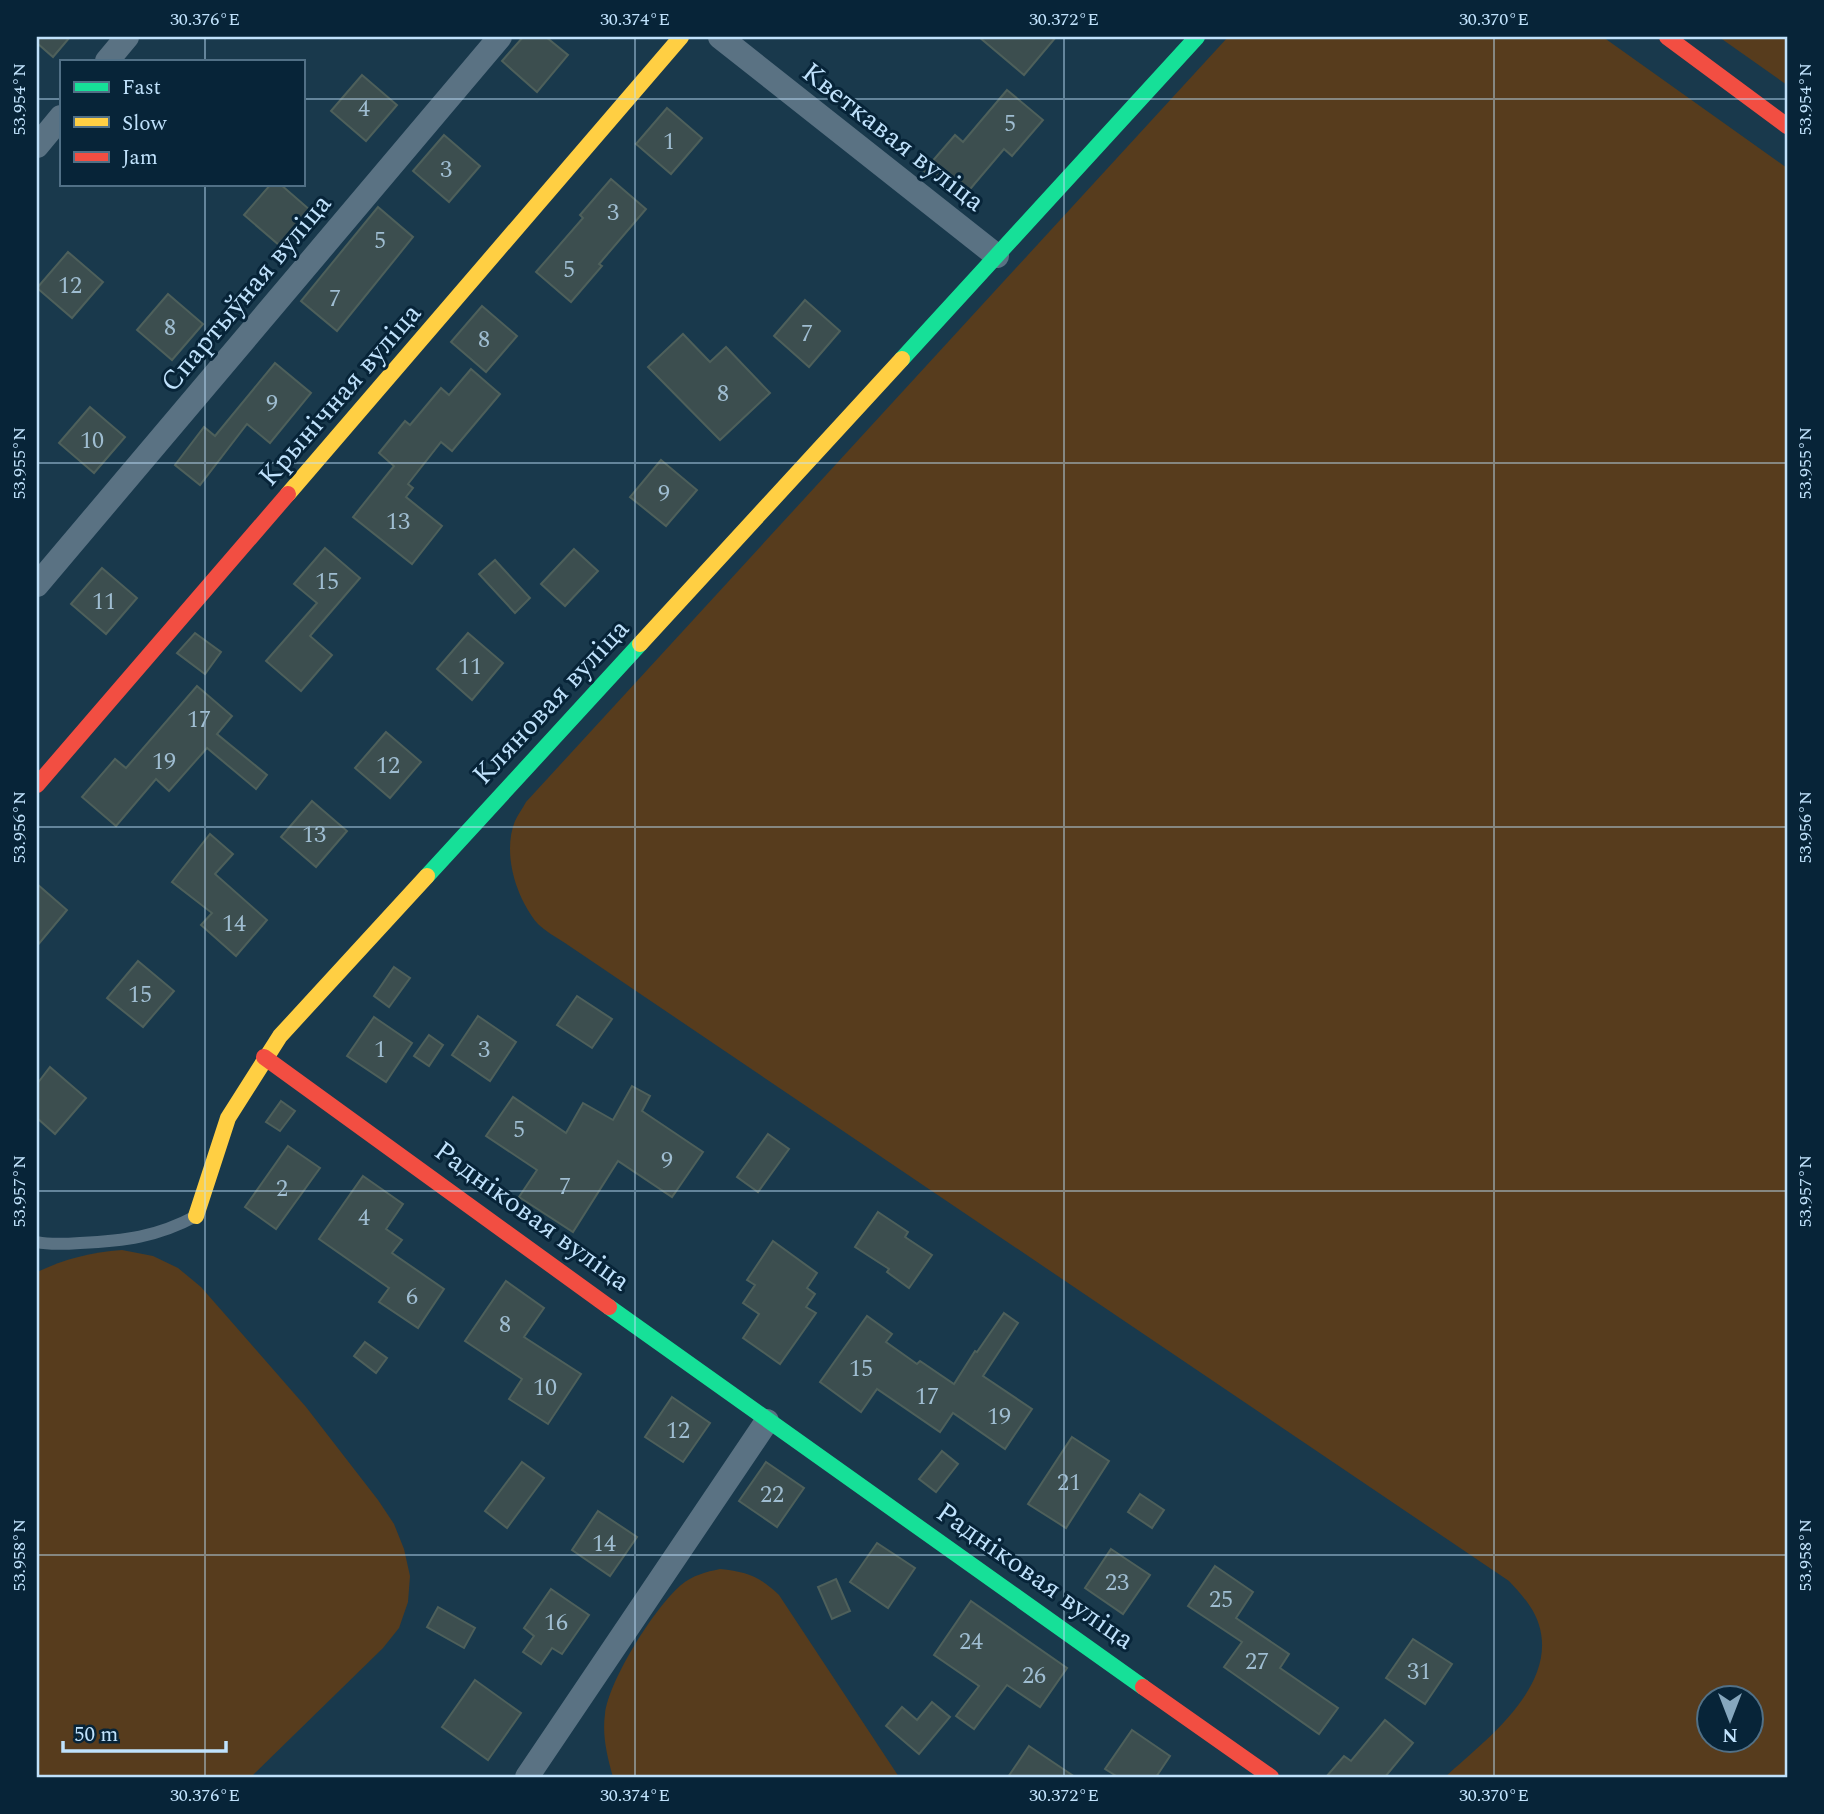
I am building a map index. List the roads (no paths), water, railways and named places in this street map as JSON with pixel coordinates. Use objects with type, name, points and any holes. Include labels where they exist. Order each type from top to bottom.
[{"type":"street","points":[[108,60],[127,37]]},
{"type":"street","name":"Спартыўная вуліца","points":[[37,585],[500,37]]},
{"type":"street","name":"Крынічная вуліца","points":[[37,785],[681,37]]},
{"type":"street","name":"Кветкавая вуліца","points":[[720,37],[997,256]]},
{"type":"street","name":"Кляновая вуліца","points":[[196,1216],[228,1118],[264,1057],[280,1036],[1197,37]]},
{"type":"street","points":[[1667,37],[1787,126]]},
{"type":"street","points":[[37,146],[60,118]]},
{"type":"street","name":"Радніковая вуліца","points":[[264,1057],[767,1421],[1271,1777]]},
{"type":"street","points":[[527,1777],[767,1421]]},
{"type":"lane","points":[[37,1242],[85,1243],[139,1239],[173,1229],[196,1216]]}]
